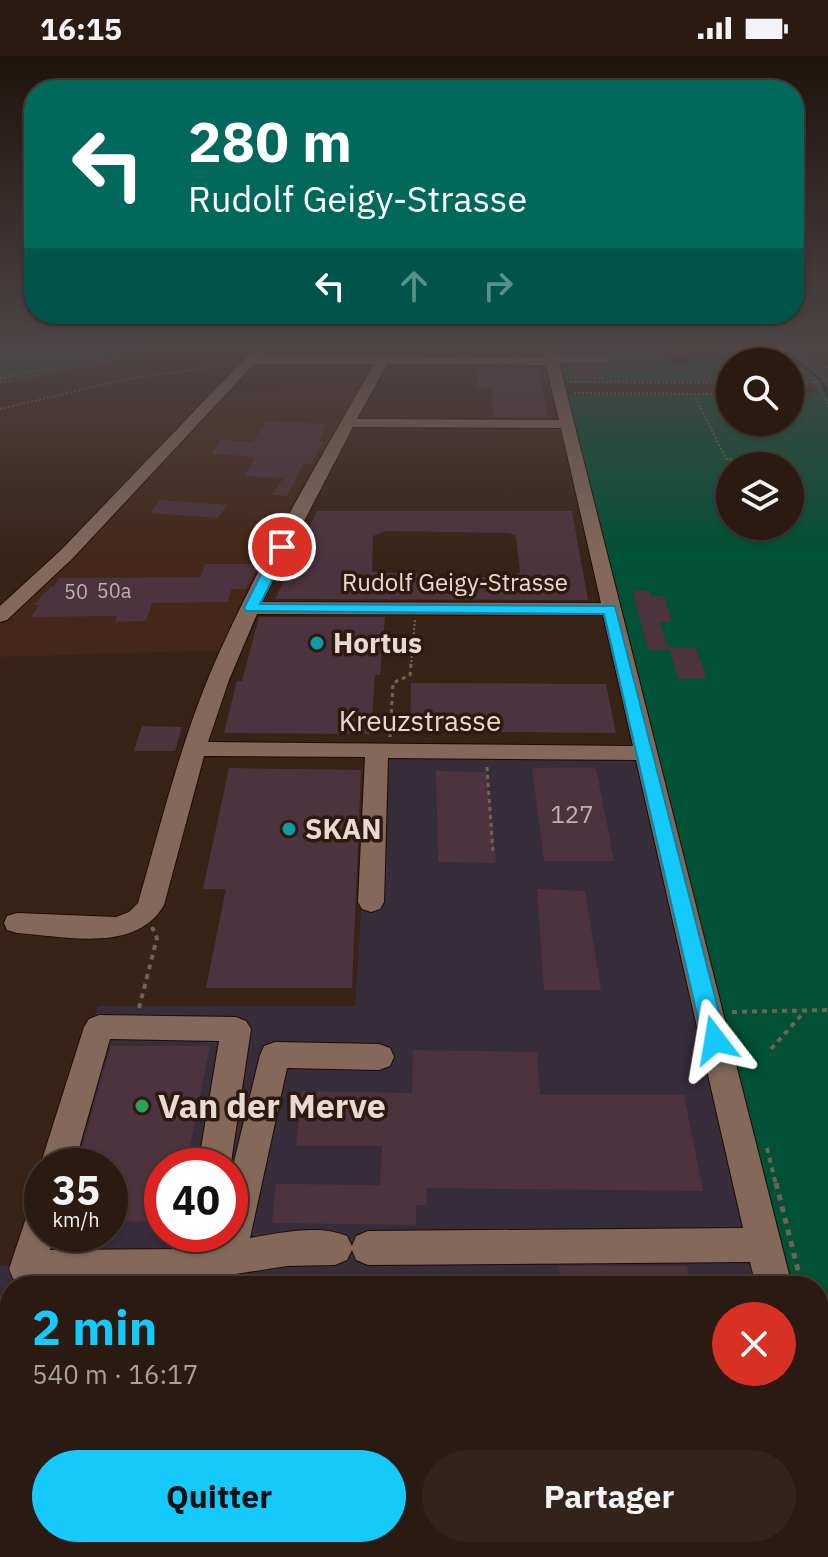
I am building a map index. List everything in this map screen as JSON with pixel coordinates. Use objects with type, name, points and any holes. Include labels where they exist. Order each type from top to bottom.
[{"type":"street","points":[[0,616],[67,554],[194,419]]},
{"type":"street","points":[[17,923],[123,927],[145,913],[151,905],[194,749],[231,650],[350,419]]},
{"type":"street","points":[[565,419],[772,1276]]},
{"type":"street","points":[[348,423],[566,424]]},
{"type":"street","name":"Rudolf Geigy-Strasse","points":[[251,608],[610,609]]},
{"type":"street","name":"Kreuzstrasse","points":[[194,749],[645,753]]},
{"type":"street","points":[[371,902],[383,750]]},
{"type":"street","points":[[62,1148],[99,1027],[236,1029],[218,1148]]},
{"type":"street","points":[[202,1262],[275,1055],[379,1057]]},
{"type":"street","points":[[32,1252],[27,1269],[202,1262],[287,1249],[764,1245]]},
{"type":"path","points":[[706,419],[723,452]]},
{"type":"path","points":[[383,750],[393,683],[410,675],[416,609]]},
{"type":"path","points":[[486,751],[493,854]]},
{"type":"path","points":[[145,913],[157,938],[139,1003],[140,1015],[148,1028]]},
{"type":"path","points":[[708,1012],[828,1010]]},
{"type":"path","points":[[771,1049],[805,1011]]},
{"type":"shaded area","points":[[190,419],[351,419],[231,650],[0,657],[0,618]]},
{"type":"shaded area","points":[[371,750],[645,753],[772,1276],[0,1276],[0,1266],[17,1265],[24,1243],[24,1252],[128,1252],[128,1148],[54,1148],[98,1006],[355,1006]]},
{"type":"green space","points":[[566,419],[716,419],[716,436],[804,436],[804,419],[828,419],[828,1276],[772,1276]]},
{"type":"building","points":[[266,421],[327,424],[318,442],[323,442],[311,464],[303,464],[287,496],[273,495],[283,478],[244,476],[255,457],[211,454],[221,440],[253,442]]},
{"type":"building","points":[[160,500],[227,505],[218,518],[150,513]]},
{"type":"building","points":[[317,511],[572,511],[588,600],[275,599]],"holes":[[[386,531],[509,533],[516,536],[520,572],[507,578],[372,572],[373,536]]]},
{"type":"building","points":[[205,564],[259,564],[246,589],[231,589],[228,602],[152,603],[146,621],[115,622],[117,616],[31,617],[39,605],[34,605],[50,587],[54,587],[59,578],[200,577]]},
{"type":"building","points":[[632,590],[664,596],[672,622],[659,622],[670,650],[648,650]]},
{"type":"building","points":[[259,617],[385,617],[380,675],[375,675],[371,734],[224,733],[237,681],[242,681]]},
{"type":"building","points":[[669,647],[696,648],[707,679],[678,679]]},
{"type":"building","points":[[411,683],[606,684],[616,733],[410,731]]},
{"type":"building","points":[[142,726],[182,727],[175,751],[134,751]]},
{"type":"building","name":"SKAN","points":[[229,768],[361,770],[352,988],[206,988],[226,889],[203,889]]},
{"type":"building","points":[[532,768],[596,768],[614,861],[544,861]]},
{"type":"building","points":[[436,771],[487,772],[496,863],[438,862]]},
{"type":"building","points":[[537,889],[585,891],[601,990],[544,990]]},
{"type":"building","name":"Van der Merve","points":[[111,1046],[210,1046],[190,1148],[144,1148],[144,1222],[128,1221],[128,1148],[82,1148]]},
{"type":"building","points":[[413,1050],[537,1052],[540,1095],[684,1095],[703,1191],[427,1188],[426,1205],[416,1205],[416,1225],[272,1223],[276,1184],[380,1185],[382,1146],[296,1146],[302,1091],[412,1093]]},
{"type":"building","points":[[559,1266],[687,1266],[689,1276],[560,1276]]},
{"type":"place","name":"Hortus","points":[[317,643]]},
{"type":"place","name":"SKAN","points":[[289,829]]},
{"type":"place","name":"Van der Merve","points":[[142,1106]]},
{"type":"route","points":[[282,547],[251,608],[610,609],[715,1040]]}]
